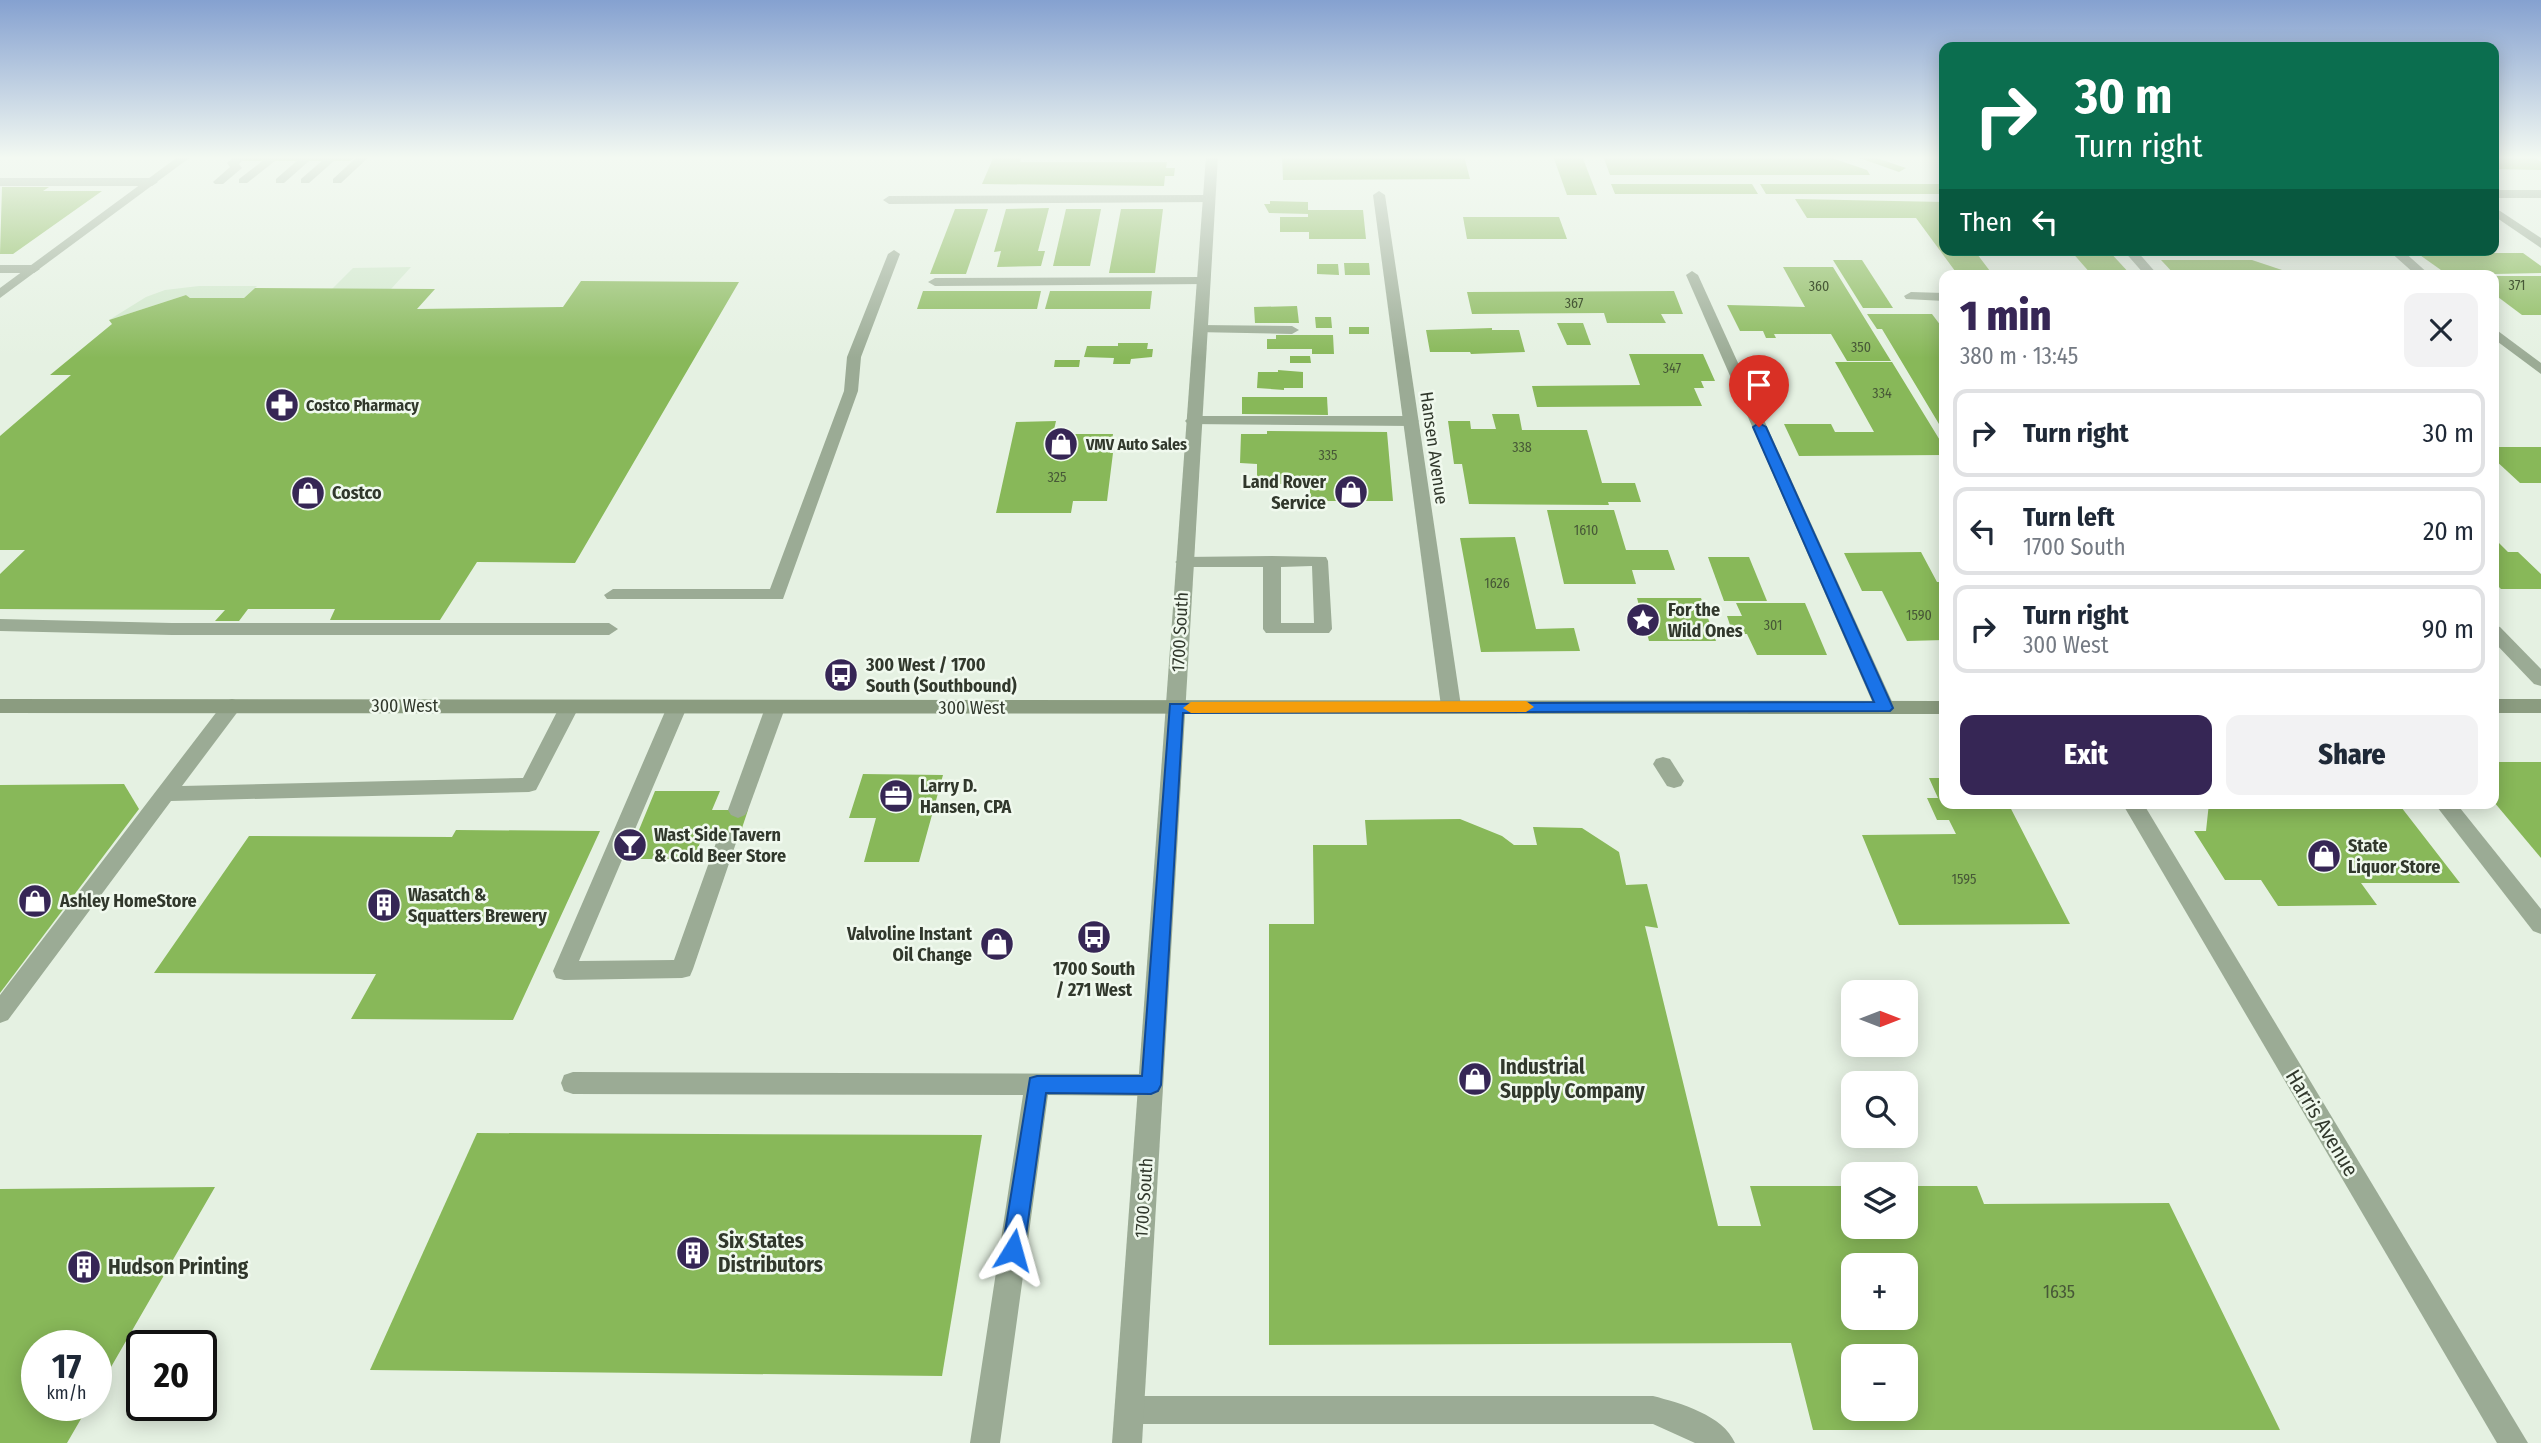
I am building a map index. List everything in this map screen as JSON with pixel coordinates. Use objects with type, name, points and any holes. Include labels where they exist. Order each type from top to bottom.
[{"type":"main road","name":"300 West","points":[[0,706],[1939,708]]},
{"type":"main road","points":[[2499,706],[2541,706]]},
{"type":"street","points":[[0,294],[96,223]]},
{"type":"street","name":"1700 South","points":[[1127,1443],[1206,223]]},
{"type":"street","name":"Hansen Avenue","points":[[1383,223],[1451,706]]},
{"type":"street","points":[[2512,223],[2541,244]]},
{"type":"street","points":[[613,595],[777,595],[851,391],[854,357],[894,254]]},
{"type":"street","points":[[2135,256],[2147,270]]},
{"type":"street","points":[[2401,256],[2418,270]]},
{"type":"street","points":[[0,269],[34,269]]},
{"type":"street","points":[[1692,275],[1885,708]]},
{"type":"street","points":[[935,282],[1202,281]]},
{"type":"street","points":[[1912,296],[1939,297]]},
{"type":"street","points":[[1199,329],[1292,330]]},
{"type":"street","points":[[2499,336],[2541,370]]},
{"type":"street","points":[[1193,421],[1411,421]]},
{"type":"street","points":[[1184,562],[1272,561],[1320,561],[1324,629],[1272,629],[1272,561]]},
{"type":"street","points":[[0,625],[172,629],[609,629]]},
{"type":"street","points":[[2499,636],[2541,680]]},
{"type":"street","points":[[0,1013],[232,706]]},
{"type":"street","points":[[166,794],[529,785],[569,707]]},
{"type":"street","points":[[677,707],[629,814],[565,971],[682,969],[727,840]]},
{"type":"street","points":[[738,810],[775,708]]},
{"type":"street","name":"Harris Avenue","points":[[2136,809],[2513,1443]]},
{"type":"street","points":[[2449,809],[2541,925]]},
{"type":"street","points":[[573,1083],[1151,1085]]},
{"type":"street","points":[[985,1443],[1037,1084]]},
{"type":"lane","points":[[1130,1409],[1653,1409],[1679,1417],[1707,1432],[1720,1443]]},
{"type":"shaded area","points":[[411,267],[391,289],[332,289],[353,268]]},
{"type":"shaded area","points":[[199,286],[257,286],[244,298],[190,298],[186,295],[109,320],[146,297],[165,290]]},
{"type":"building","points":[[1,223],[56,223],[13,254],[0,254]]},
{"type":"building","points":[[949,223],[983,223],[966,274],[930,274]]},
{"type":"building","points":[[1002,223],[1045,223],[1038,251],[1045,251],[1041,266],[997,267],[1001,251],[994,252]]},
{"type":"building","points":[[1063,223],[1098,223],[1090,266],[1053,266]]},
{"type":"building","points":[[1118,223],[1161,223],[1155,273],[1109,273]]},
{"type":"building","points":[[1280,223],[1364,223],[1366,239],[1309,239],[1309,232],[1280,232]]},
{"type":"building","points":[[1464,223],[1561,223],[1567,239],[1467,239]]},
{"type":"building","points":[[1920,223],[1939,223],[1939,249]]},
{"type":"building","points":[[2499,253],[2523,253],[2541,266],[2541,273],[2499,274],[2499,270],[2441,270],[2421,256],[2499,256]]},
{"type":"building","points":[[1944,256],[1979,256],[1989,270],[1954,270]]},
{"type":"building","points":[[2075,256],[2114,256],[2126,270],[2088,270]]},
{"type":"building","points":[[1833,260],[1862,260],[1893,308],[1863,308]]},
{"type":"building","points":[[2161,260],[2252,260],[2282,270],[2170,270]]},
{"type":"building","points":[[1344,263],[1369,263],[1370,275],[1345,275]]},
{"type":"building","points":[[1317,264],[1338,264],[1339,275],[1317,274]]},
{"type":"building","points":[[1783,267],[1833,267],[1891,361],[1847,361],[1831,334],[1774,334],[1776,338],[1766,338],[1763,331],[1740,331],[1727,305],[1805,307]]},
{"type":"building","points":[[2499,276],[2541,276],[2541,315],[2522,315],[2499,298]]},
{"type":"building","name":"Costco","points":[[581,281],[739,282],[575,563],[477,562],[440,620],[330,620],[335,609],[248,609],[239,621],[215,621],[225,610],[0,609],[0,574],[25,550],[0,550],[0,436],[71,375],[50,375],[112,324],[109,320],[186,295],[190,298],[244,298],[255,288],[435,289],[417,309],[563,307]]},
{"type":"building","points":[[923,291],[1041,291],[1037,309],[917,309]]},
{"type":"building","points":[[1050,291],[1152,291],[1150,309],[1045,309]]},
{"type":"building","points":[[1674,291],[1683,314],[1661,314],[1666,323],[1607,323],[1604,313],[1472,314],[1467,292]]},
{"type":"building","points":[[1297,306],[1299,323],[1255,323],[1254,307]]},
{"type":"building","points":[[1867,314],[1932,314],[1939,323],[1939,424],[1882,329],[1877,329]]},
{"type":"building","points":[[1315,317],[1331,317],[1332,328],[1316,328]]},
{"type":"building","points":[[1557,323],[1583,323],[1591,345],[1567,345]]},
{"type":"building","points":[[1349,327],[1369,327],[1369,334],[1349,334]]},
{"type":"building","points":[[1426,330],[1519,330],[1525,352],[1430,352]]},
{"type":"building","points":[[1276,335],[1333,335],[1334,354],[1312,354],[1312,349],[1267,349],[1267,339],[1276,339]]},
{"type":"building","points":[[1118,343],[1148,343],[1147,349],[1153,349],[1152,357],[1131,359],[1130,364],[1113,364],[1114,358],[1084,357],[1087,346],[1118,346]]},
{"type":"building","points":[[1629,354],[1703,354],[1715,381],[1701,381],[1704,388],[1694,388],[1702,406],[1537,407],[1532,386],[1640,385]]},
{"type":"building","points":[[1290,356],[1310,356],[1311,363],[1290,363]]},
{"type":"building","points":[[1055,360],[1080,360],[1079,367],[1054,367]]},
{"type":"building","points":[[1835,362],[1892,362],[1939,439],[1939,455],[1799,456],[1784,424],[1831,424],[1835,432],[1874,432]]},
{"type":"building","points":[[1258,372],[1303,372],[1303,388],[1257,388]]},
{"type":"building","points":[[1242,397],[1327,397],[1328,415],[1242,414]]},
{"type":"building","points":[[1492,414],[1519,414],[1522,430],[1587,430],[1602,483],[1635,483],[1641,502],[1608,502],[1609,505],[1469,504],[1462,464],[1454,464],[1448,421],[1470,421],[1471,429],[1496,429]]},
{"type":"building","points":[[1056,421],[1053,434],[1113,434],[1107,501],[1073,501],[1071,513],[996,513],[1016,422]]},
{"type":"building","points":[[1267,431],[1387,432],[1393,501],[1356,501],[1356,505],[1344,505],[1343,501],[1310,501],[1310,484],[1257,484],[1257,464],[1240,463],[1241,434],[1267,434]]},
{"type":"building","points":[[2499,447],[2541,447],[2541,483],[2520,483],[2499,464]]},
{"type":"building","points":[[1547,510],[1614,510],[1626,550],[1668,550],[1675,570],[1632,570],[1636,584],[1564,584]]},
{"type":"building","points":[[1515,537],[1536,629],[1574,628],[1580,651],[1481,652],[1460,538]]},
{"type":"building","points":[[2499,543],[2508,552],[2518,552],[2541,574],[2541,589],[2501,589]]},
{"type":"building","points":[[1921,552],[1939,582],[1939,640],[1907,641],[1882,591],[1862,591],[1844,553]]},
{"type":"building","points":[[1708,557],[1749,557],[1767,601],[1724,601]]},
{"type":"building","points":[[1637,598],[1701,598],[1716,641],[1649,641]]},
{"type":"building","points":[[1736,603],[1805,603],[1827,655],[1757,655],[1747,634],[1733,634],[1727,616],[1742,616]]},
{"type":"building","points":[[2499,762],[2541,762],[2541,858],[2499,808]]},
{"type":"building","name":"Larry D. Hansen, CPA","points":[[863,774],[943,775],[919,862],[864,862],[876,818],[849,818]]},
{"type":"building","points":[[1929,778],[1939,778],[1939,809],[2011,809],[2070,924],[1899,925],[1862,835],[1956,834],[1949,820],[1937,820],[1927,798],[1938,798]]},
{"type":"building","name":"Ashley HomeStore","points":[[124,784],[139,809],[0,993],[0,785]]},
{"type":"building","points":[[655,791],[720,791],[712,810],[748,810],[738,840],[701,840],[694,859],[627,859]]},
{"type":"building","name":"State Liquor Store","points":[[2208,809],[2403,809],[2460,883],[2361,883],[2377,905],[2278,906],[2261,880],[2225,880],[2194,831],[2206,831]]},
{"type":"building","name":"Industrial Supply Company","points":[[1460,819],[1502,836],[1514,845],[1537,845],[1533,827],[1582,828],[1619,852],[1626,885],[1647,884],[1658,928],[1645,926],[1718,1226],[1761,1226],[1750,1186],[1841,1186],[1841,1239],[1918,1239],[1918,1186],[1977,1186],[1984,1204],[2169,1203],[2280,1430],[1813,1430],[1791,1343],[1269,1345],[1269,924],[1314,924],[1313,845],[1367,845],[1365,820]]},
{"type":"building","name":"Wasatch & Squatters Brewery","points":[[456,830],[600,831],[513,1020],[351,1019],[376,974],[154,973],[249,836],[452,837]]},
{"type":"building","name":"Six States Distributors","points":[[477,1133],[982,1135],[942,1376],[370,1370]]},
{"type":"building","name":"Hudson Printing","points":[[215,1187],[132,1330],[126,1330],[126,1341],[112,1365],[112,1330],[21,1330],[21,1421],[80,1421],[67,1443],[0,1443],[0,1189]]},
{"type":"slow traffic","points":[[1191,708],[1526,707]]},
{"type":"place","name":"Costco Pharmacy","points":[[282,405]]},
{"type":"place","name":"VMV Auto Sales","points":[[1061,444]]},
{"type":"place","name":"Land Rover Service","points":[[1351,492]]},
{"type":"place","name":"Costco","points":[[308,493]]},
{"type":"place","name":"For the Wild Ones","points":[[1643,620]]},
{"type":"place","name":"300 West / 1700 South (Southbound)","points":[[841,675]]},
{"type":"place","name":"Larry D. Hansen, CPA","points":[[896,796]]},
{"type":"place","name":"Wast Side Tavern & Cold Beer Store","points":[[630,845]]},
{"type":"place","name":"State Liquor Store","points":[[2324,856]]},
{"type":"place","name":"Ashley HomeStore","points":[[35,901]]},
{"type":"place","name":"Wasatch & Squatters Brewery","points":[[384,905]]},
{"type":"place","name":"1700 South / 271 West","points":[[1094,937]]},
{"type":"place","name":"Valvoline Instant Oil Change","points":[[997,944]]},
{"type":"place","name":"Industrial Supply Company","points":[[1475,1079]]},
{"type":"place","name":"Six States Distributors","points":[[693,1253]]},
{"type":"place","name":"Hudson Printing","points":[[84,1267]]},
{"type":"route","points":[[1013,1250],[1037,1084],[1151,1085],[1175,708],[1885,708],[1759,427]]}]
